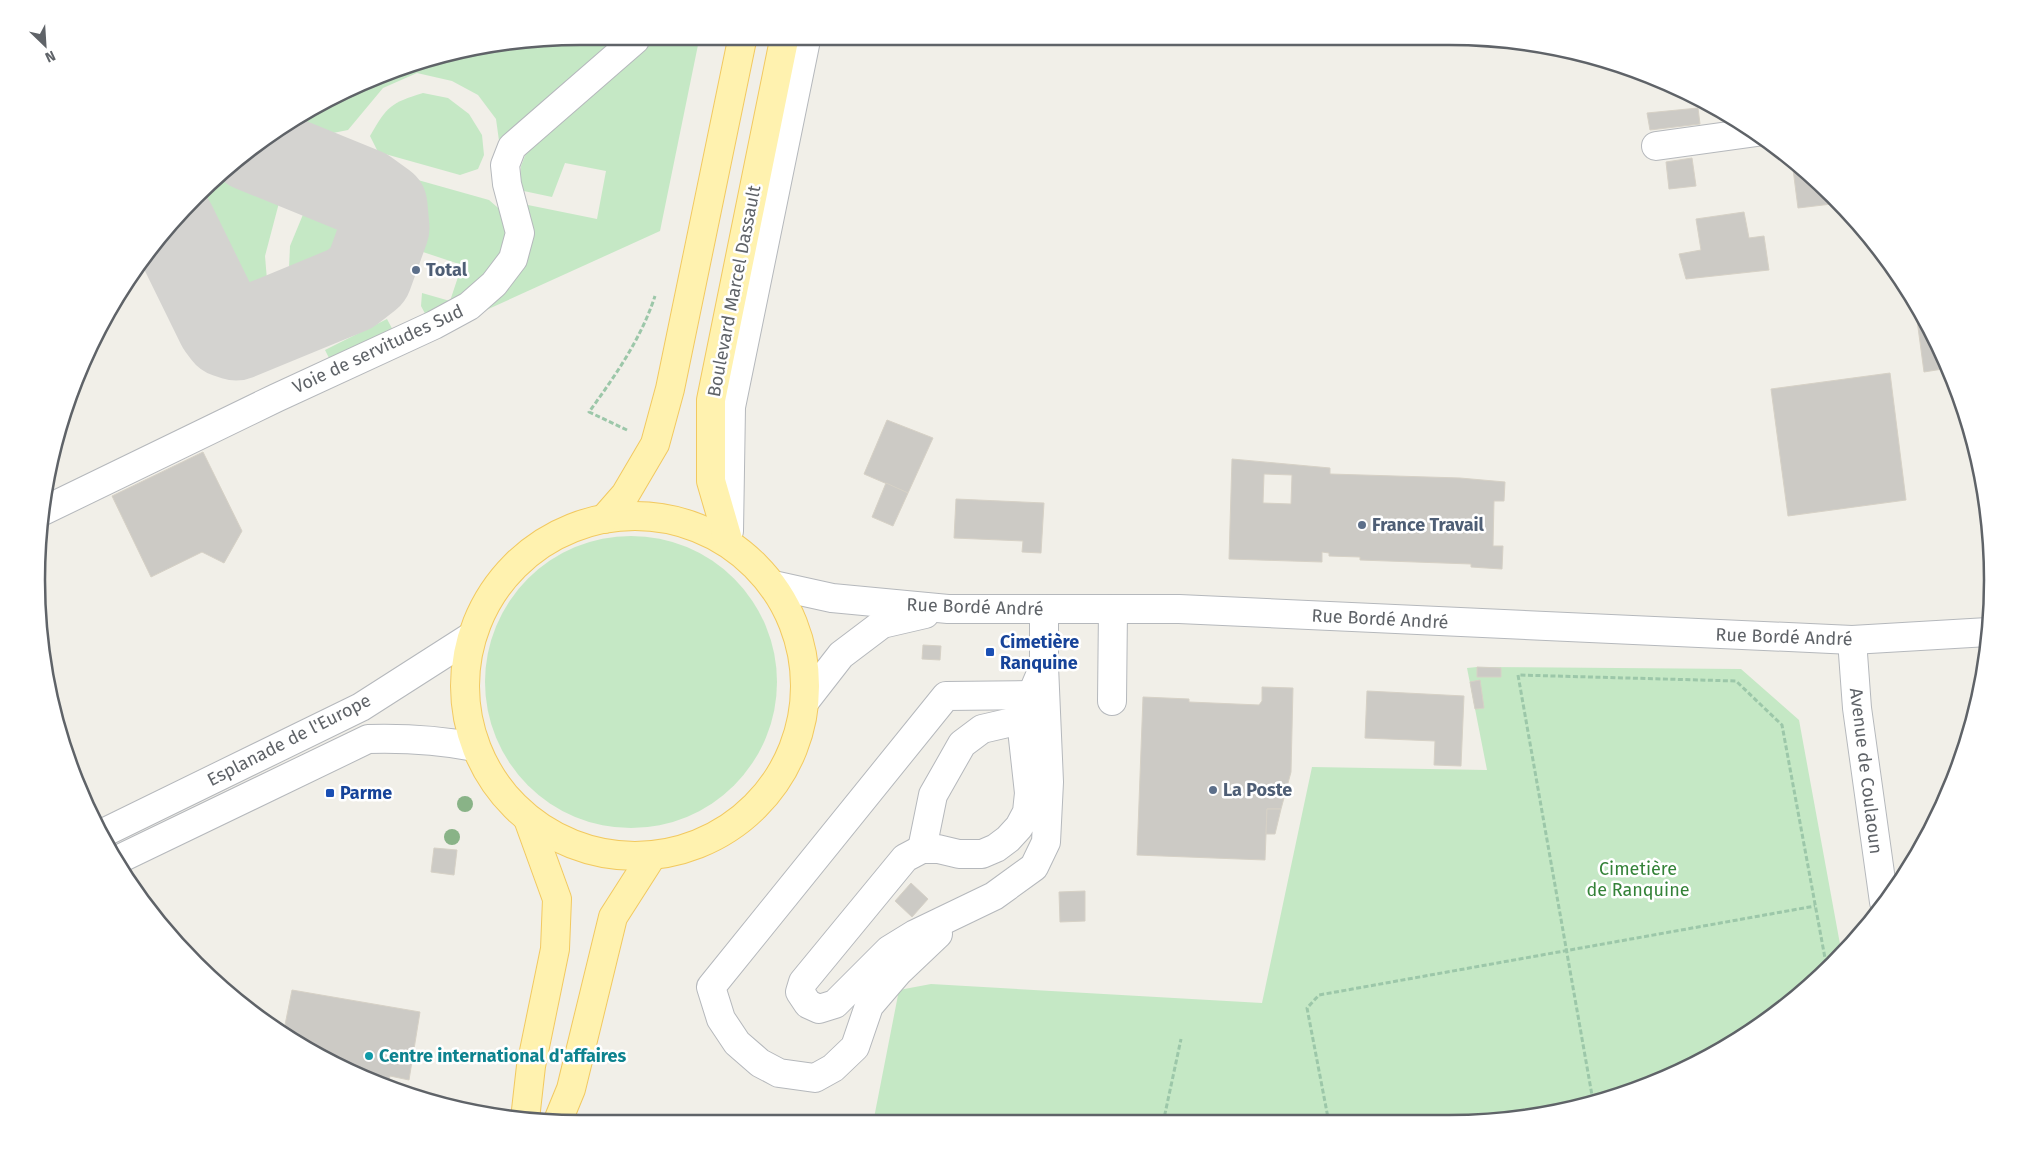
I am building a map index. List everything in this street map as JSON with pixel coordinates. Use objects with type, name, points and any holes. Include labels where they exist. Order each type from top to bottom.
[{"type":"main road","points":[[604,518],[624,495],[655,444],[670,389],[741,45]]},
{"type":"main road","name":"Boulevard Marcel Dassault","points":[[729,542],[711,481],[712,400],[783,45]]},
{"type":"main road","points":[[647,516],[690,524],[729,542],[753,562],[773,584],[793,620],[805,659],[806,700],[792,754],[762,800],[719,835],[652,856],[618,856],[570,844],[528,819],[496,786],[475,746],[466,710],[465,673],[472,636],[492,594],[521,559],[560,533],[604,518],[647,516]]},
{"type":"main road","points":[[526,1112],[531,1066],[556,949],[557,899],[528,819]]},
{"type":"main road","points":[[560,1114],[571,1089],[613,917],[652,856]]},
{"type":"street","name":"Voie de servitudes Sud","points":[[50,507],[276,398],[434,325],[469,306],[494,284],[513,259],[520,233],[507,184],[505,165],[512,147],[629,45]]},
{"type":"street","points":[[729,542],[731,406],[805,45]]},
{"type":"street","points":[[1656,146],[1744,134]]},
{"type":"street","name":"Rue Bordé André","points":[[773,584],[832,598],[948,609],[1179,609],[1852,640],[1981,632]]},
{"type":"street","points":[[806,700],[841,655],[882,624],[948,609]]},
{"type":"street","points":[[1044,609],[1044,666],[1049,782],[1046,842],[1034,867],[994,896],[915,934],[889,950],[836,1004],[819,1008],[808,1004],[800,992],[803,982],[905,858],[922,850],[938,848],[959,854],[982,854],[996,848],[1019,827],[1026,812],[1029,793],[1021,720],[1044,666]]},
{"type":"street","points":[[1112,700],[1114,609]]},
{"type":"street","name":"Esplanade de l'Europe","points":[[108,831],[361,707],[472,636]]},
{"type":"street","name":"Avenue de Coulaoun","points":[[1852,640],[1857,708],[1883,893]]},
{"type":"street","points":[[960,913],[899,971],[869,1006],[855,1047],[833,1068],[815,1078],[779,1073],[760,1063],[736,1043],[721,1019],[711,987],[946,696],[1032,695]]},
{"type":"street","points":[[922,850],[933,795],[962,744],[982,730],[1021,720]]},
{"type":"street","name":"Esplanade de l'Europe","points":[[123,857],[368,738],[402,738],[475,746]]},
{"type":"path","points":[[1592,1096],[1518,675],[1736,681],[1782,725],[1825,960]]},
{"type":"path","points":[[1328,1115],[1307,1008],[1319,995],[1815,906]]},
{"type":"path","points":[[1165,1115],[1181,1039]]},
{"type":"green space","points":[[621,45],[500,148],[496,119],[478,95],[452,81],[417,73],[383,88],[348,130],[328,134],[303,122],[343,100],[408,73],[476,55],[510,50],[545,46]]},
{"type":"green space","points":[[641,45],[698,45],[660,231],[484,311],[523,204],[597,219],[606,171],[565,163],[552,197],[519,190],[521,166],[532,138]]},
{"type":"green space","points":[[423,93],[448,98],[469,114],[482,135],[484,155],[478,169],[460,175],[378,152],[370,136],[381,118],[397,103]]},
{"type":"green space","points":[[236,170],[273,186],[280,199],[265,256],[268,292],[233,309],[190,215]]},
{"type":"green space","points":[[393,173],[489,200],[504,213],[512,233],[488,280],[429,321],[421,306],[422,293],[450,301],[462,265],[420,251],[427,214],[425,206],[415,191]]},
{"type":"green space","points":[[309,200],[343,213],[341,225],[328,262],[295,282],[289,268],[290,246]]},
{"type":"green space","points":[[387,319],[397,338],[331,362],[325,350]]},
{"type":"green space","points":[[617,536],[645,536],[673,542],[700,553],[724,569],[744,589],[760,613],[771,640],[777,668],[777,696],[771,724],[760,751],[744,775],[724,795],[700,811],[673,822],[645,828],[617,828],[589,822],[562,811],[538,795],[518,775],[502,751],[491,724],[485,696],[485,668],[491,640],[502,613],[518,589],[538,569],[562,553],[589,542]]},
{"type":"green space","name":"Cimetière de Ranquine","points":[[1467,668],[1741,669],[1799,720],[1840,944],[1802,982],[1775,1004],[1746,1025],[1686,1060],[1621,1087],[1553,1105],[1484,1114],[1449,1115],[875,1115],[899,990],[931,984],[1262,1003],[1312,767],[1487,770]]},
{"type":"building","points":[[1698,108],[1700,124],[1650,130],[1647,113]]},
{"type":"building","points":[[1692,158],[1696,186],[1669,189],[1666,162]]},
{"type":"building","points":[[1793,171],[1829,204],[1798,208]]},
{"type":"building","points":[[1744,212],[1749,238],[1764,236],[1769,270],[1686,279],[1679,254],[1701,250],[1696,219]]},
{"type":"building","points":[[1917,322],[1941,369],[1924,372]]},
{"type":"building","points":[[1890,373],[1906,500],[1788,516],[1771,389]]},
{"type":"building","points":[[887,420],[933,438],[908,493],[864,474]]},
{"type":"building","points":[[203,452],[242,531],[224,563],[202,552],[151,577],[112,496]]},
{"type":"building","name":"France Travail","points":[[1232,459],[1330,468],[1330,474],[1460,478],[1505,482],[1504,501],[1494,501],[1493,546],[1503,546],[1502,569],[1471,567],[1471,564],[1360,560],[1360,557],[1329,556],[1329,553],[1322,552],[1322,562],[1229,559]],"holes":[[[1264,474],[1292,475],[1291,504],[1263,503]]]},
{"type":"building","points":[[886,483],[908,493],[893,526],[872,517]]},
{"type":"building","points":[[956,499],[1044,503],[1041,553],[1022,552],[1023,541],[954,538]]},
{"type":"building","points":[[923,645],[941,646],[940,660],[922,659]]},
{"type":"building","points":[[1477,667],[1501,668],[1501,677],[1477,677]]},
{"type":"building","points":[[1480,680],[1484,708],[1475,709],[1470,682]]},
{"type":"building","name":"La Poste","points":[[1262,687],[1293,688],[1291,772],[1281,809],[1267,809],[1265,860],[1137,855],[1143,697],[1189,699],[1189,702],[1259,705],[1262,701]]},
{"type":"building","points":[[1367,691],[1464,696],[1461,766],[1434,765],[1435,741],[1365,738]]},
{"type":"building","points":[[1267,809],[1281,809],[1275,834],[1266,834]]},
{"type":"building","points":[[434,848],[457,850],[454,875],[431,872]]},
{"type":"building","points":[[911,883],[928,899],[912,917],[895,901]]},
{"type":"building","points":[[1085,891],[1085,921],[1060,922],[1059,892]]},
{"type":"building","name":"Centre international d'affaires","points":[[292,990],[420,1012],[409,1080],[390,1076],[389,1080],[375,1074],[343,1060],[285,1026]]},
{"type":"taxiway","points":[[175,231],[221,325],[227,333],[236,336],[350,289],[368,275],[385,228],[383,206],[365,193],[261,151]]},
{"type":"place","name":"Total","points":[[416,270]]},
{"type":"place","name":"France Travail","points":[[1362,525]]},
{"type":"place","name":"Cimetière Ranquine","points":[[990,652]]},
{"type":"place","name":"La Poste","points":[[1213,790]]},
{"type":"place","name":"Parme","points":[[330,793]]},
{"type":"place","name":"Centre international d'affaires","points":[[369,1056]]}]
